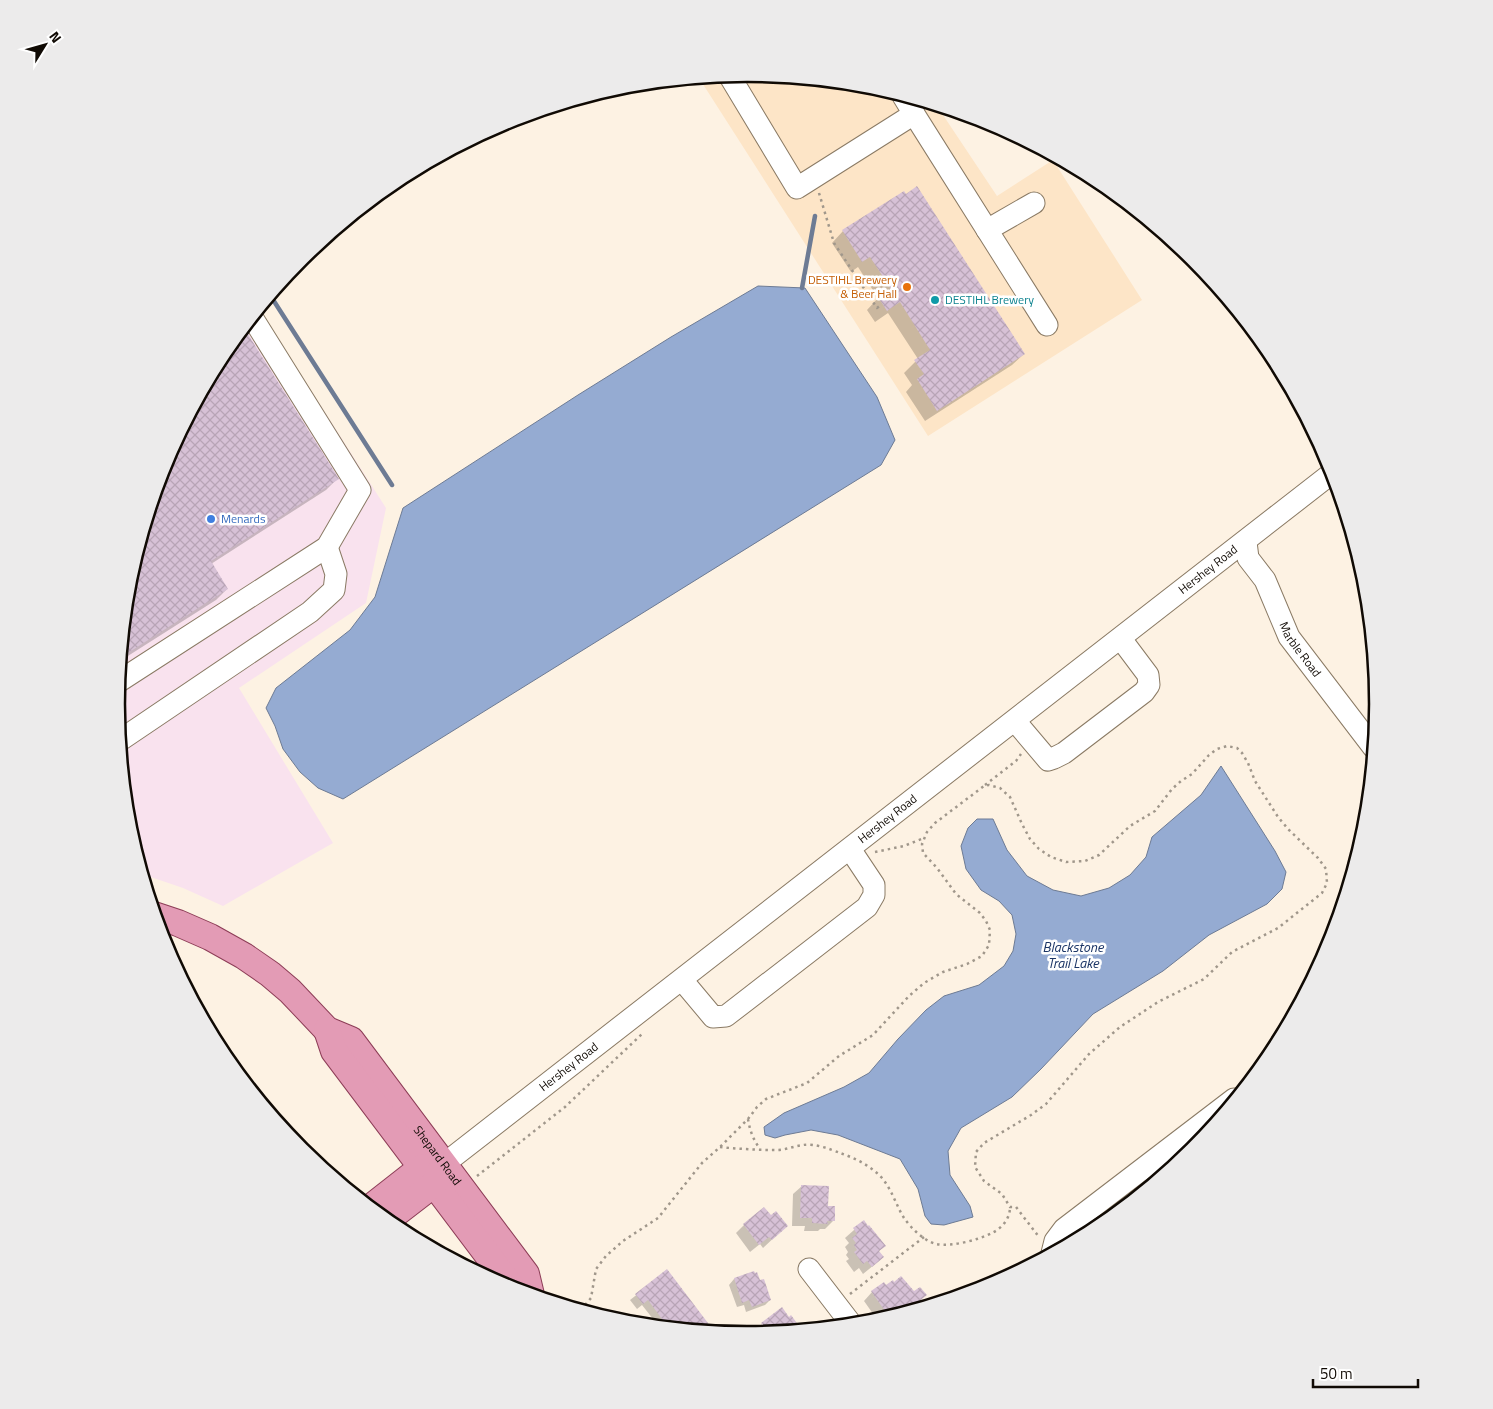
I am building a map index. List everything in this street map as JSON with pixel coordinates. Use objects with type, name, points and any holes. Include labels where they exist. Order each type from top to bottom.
[{"type":"main road","name":"Shepard Road","points":[[163,918],[210,937],[244,956],[290,991],[328,1030],[334,1051],[433,1172],[526,1274],[529,1287]]},
{"type":"main road","name":"Shepard Road","points":[[433,1172],[506,1278]]},
{"type":"main road","name":"Hershey Road","points":[[377,1204],[433,1172]]},
{"type":"main road","name":"Hershey Road","points":[[392,1215],[433,1172]]},
{"type":"street","points":[[733,83],[797,188],[914,114]]},
{"type":"street","points":[[908,104],[1047,325]]},
{"type":"street","points":[[987,230],[1034,203]]},
{"type":"street","points":[[126,677],[326,547],[360,490],[256,323]]},
{"type":"street","name":"Hershey Road","points":[[433,1172],[1246,542],[1325,478]]},
{"type":"street","name":"Marble Road","points":[[1246,542],[1248,558],[1264,580],[1289,637],[1367,737]]},
{"type":"street","points":[[126,737],[310,612],[334,590],[336,574],[326,547]]},
{"type":"street","points":[[1015,721],[1048,760],[1064,753],[1144,692],[1149,685],[1148,675],[1120,639]]},
{"type":"street","points":[[682,980],[712,1017],[726,1016],[867,907],[874,895],[874,885],[850,849]]},
{"type":"street","points":[[1046,1245],[1055,1241],[1064,1230],[1213,1116]]},
{"type":"street","points":[[809,1269],[847,1318]]},
{"type":"path","points":[[814,178],[834,243],[877,308],[882,304]]},
{"type":"path","points":[[585,1305],[591,1298],[596,1269],[606,1256],[623,1241],[658,1218],[702,1163],[766,1099],[807,1083],[839,1056],[873,1035],[909,996],[924,983],[943,972],[968,964],[982,956],[990,945],[990,930],[986,921],[980,913],[956,894],[937,868],[929,861],[924,853],[922,844],[927,832],[935,823],[984,786],[989,785],[1000,788],[1010,797],[1030,839],[1039,849],[1051,857],[1066,862],[1085,861],[1099,855],[1130,826],[1155,811],[1172,789],[1192,774],[1217,749],[1227,746],[1237,748],[1245,758],[1255,781],[1268,803],[1289,830],[1318,858],[1326,869],[1327,883],[1322,893],[1278,928],[1232,952],[1204,979],[1158,1002],[1120,1027],[1089,1054],[1046,1104],[984,1143],[976,1152],[975,1167],[984,1181],[1002,1194],[1010,1207],[1010,1214],[1005,1223],[994,1232],[980,1238],[951,1244],[936,1244],[913,1229],[905,1219],[890,1189],[882,1178],[870,1168],[840,1153],[804,1144],[779,1150],[720,1147]]},
{"type":"path","points":[[748,1119],[749,1129],[760,1149]]},
{"type":"path","points":[[1010,1207],[1016,1208],[1046,1245]]},
{"type":"path","points":[[836,1304],[924,1237]]},
{"type":"shaded area","points":[[746,82],[828,88],[868,94],[943,115],[997,196],[1050,162],[1056,165],[1142,300],[928,436],[703,84]]},
{"type":"shaded area","points":[[262,314],[386,508],[366,603],[239,688],[333,843],[223,906],[183,888],[150,877],[136,826],[126,745],[126,664],[130,623],[136,583],[146,544],[172,466],[208,393],[229,359]]},
{"type":"water","points":[[758,286],[805,288],[877,397],[895,440],[881,465],[343,799],[318,788],[300,772],[283,749],[266,708],[276,688],[350,630],[375,597],[403,508],[578,395]]},
{"type":"water","name":"Blackstone Trail Lake","points":[[1221,766],[1275,851],[1286,872],[1282,889],[1267,904],[1209,935],[1163,971],[1093,1014],[1012,1097],[961,1128],[948,1151],[950,1175],[970,1206],[973,1217],[944,1225],[931,1224],[925,1216],[918,1189],[900,1159],[838,1135],[811,1130],[775,1138],[765,1135],[764,1127],[784,1113],[844,1087],[869,1073],[926,1010],[944,996],[979,985],[1004,966],[1013,951],[1016,934],[1012,915],[999,901],[981,890],[966,869],[961,846],[968,828],[977,819],[993,819],[1007,850],[1027,876],[1053,890],[1081,896],[1109,888],[1130,875],[1146,857],[1152,837],[1201,795]]},
{"type":"building","name":"DESTIHL Brewery","points":[[917,186],[1025,354],[937,411],[917,379],[924,374],[914,360],[930,350],[900,302],[887,311],[878,297],[891,289],[870,257],[862,262],[842,230],[904,191],[906,194]]},
{"type":"building","name":"Menards","points":[[247,334],[339,479],[211,561],[228,589],[127,654],[136,583],[158,505],[172,466],[208,393]]},
{"type":"building","points":[[801,1185],[829,1186],[828,1206],[835,1206],[835,1221],[827,1221],[828,1224],[812,1223],[812,1218],[800,1218]]},
{"type":"building","points":[[764,1207],[771,1215],[776,1211],[788,1226],[772,1240],[769,1237],[759,1245],[743,1224]]},
{"type":"building","points":[[864,1220],[886,1246],[879,1251],[884,1257],[872,1267],[867,1261],[863,1264],[854,1252],[857,1250],[854,1245],[856,1243],[852,1238],[857,1234],[853,1228]]},
{"type":"building","points":[[667,1269],[710,1325],[660,1320],[662,1319],[648,1300],[643,1304],[635,1294]]},
{"type":"building","points":[[754,1271],[755,1273],[757,1272],[760,1280],[764,1279],[771,1300],[752,1307],[749,1300],[742,1303],[734,1278]]},
{"type":"building","points":[[901,1276],[914,1291],[920,1287],[927,1295],[919,1301],[885,1311],[871,1291],[884,1282],[886,1285],[893,1280],[894,1282]]},
{"type":"building","points":[[782,1307],[789,1317],[791,1315],[798,1324],[763,1326],[761,1323]]},
{"type":"waterway","points":[[802,288],[815,216]]},
{"type":"waterway","points":[[274,301],[392,485]]},
{"type":"place","name":"DESTIHL Brewery & Beer Hall","points":[[907,287]]},
{"type":"place","name":"DESTIHL Brewery","points":[[935,300]]},
{"type":"place","name":"Menards","points":[[211,519]]}]
